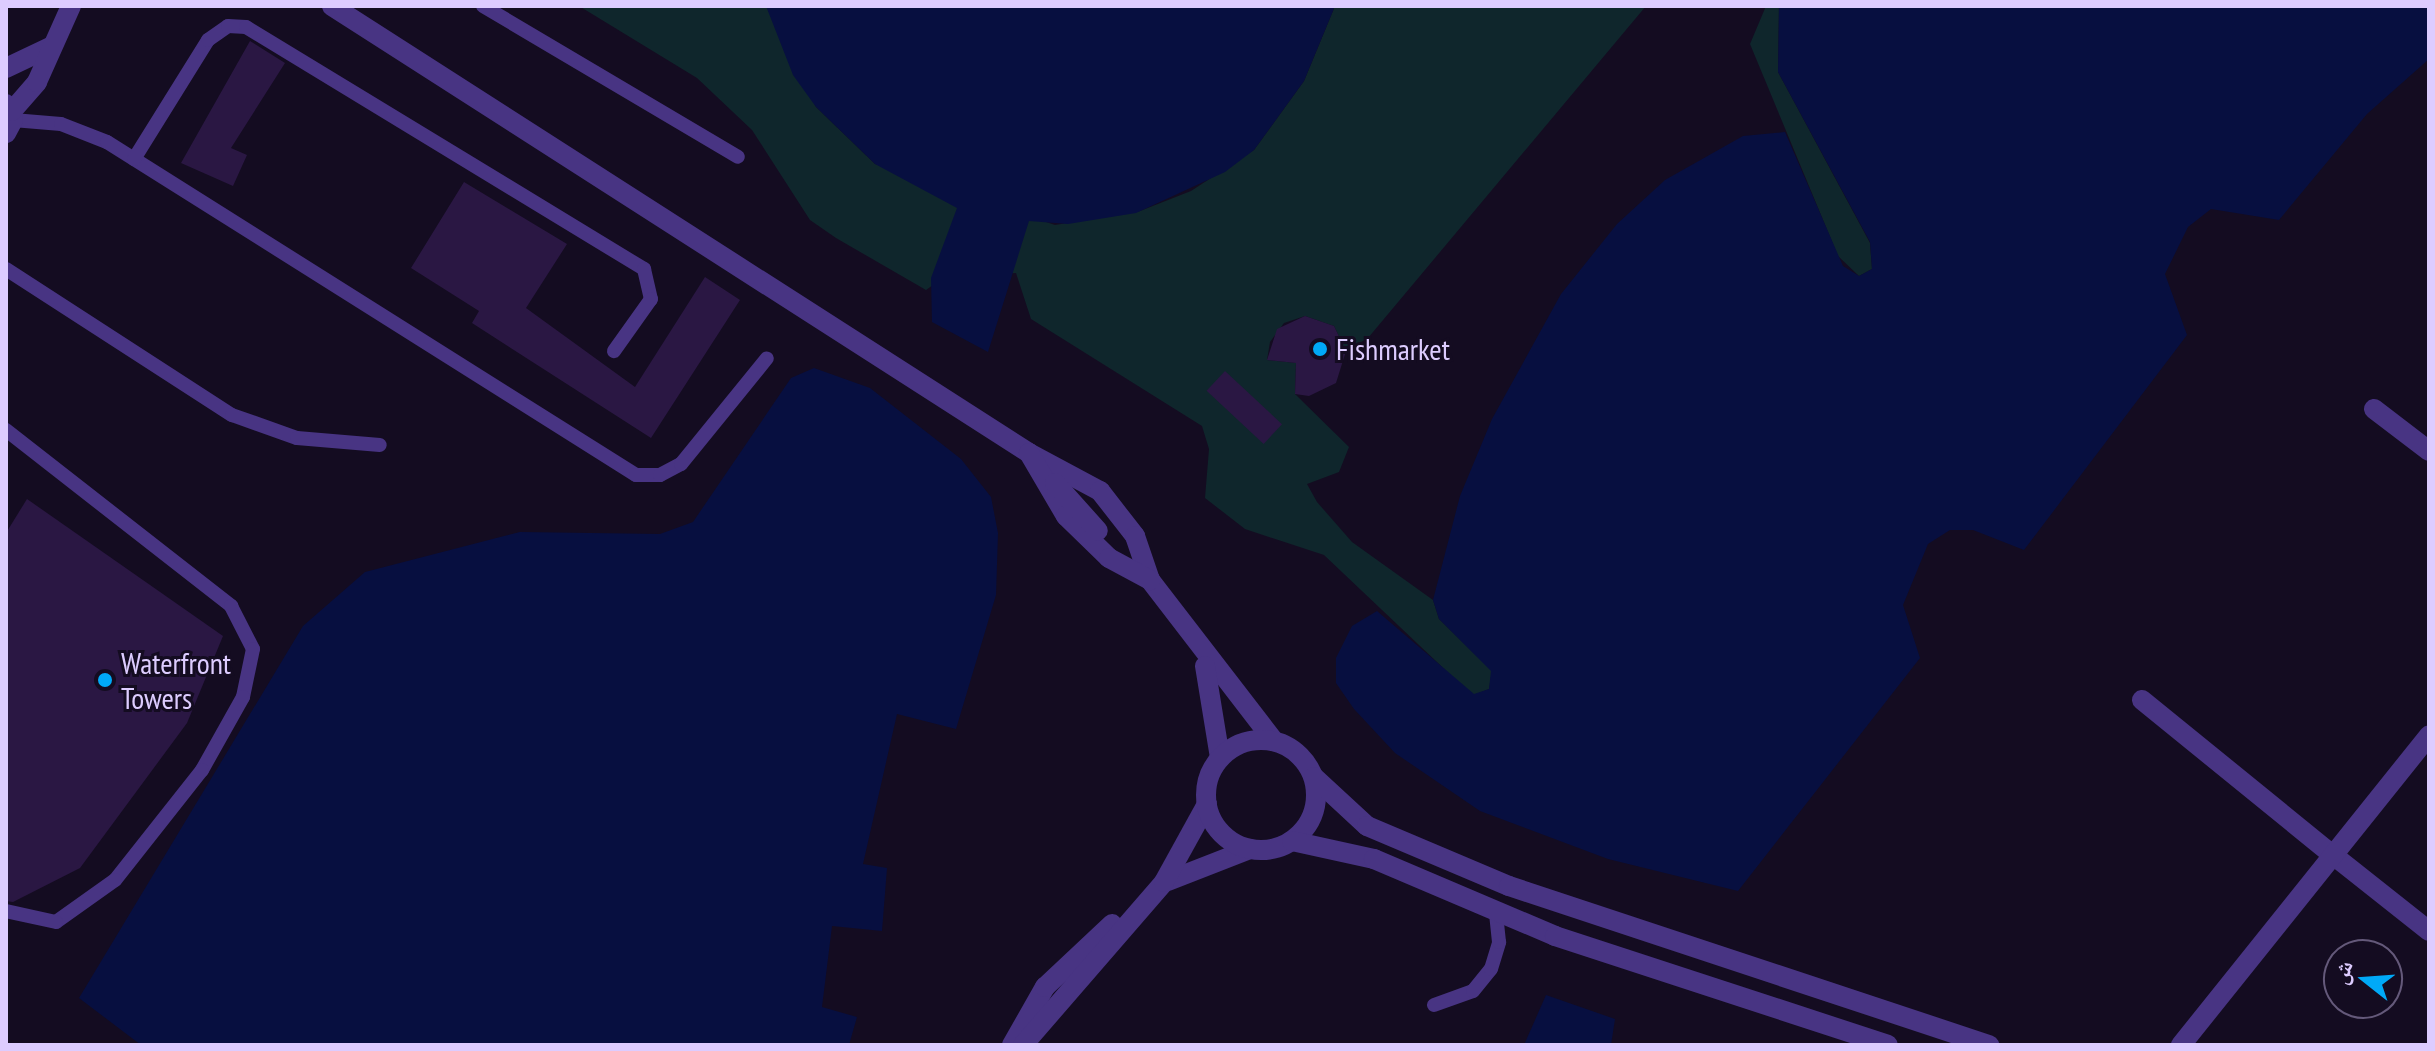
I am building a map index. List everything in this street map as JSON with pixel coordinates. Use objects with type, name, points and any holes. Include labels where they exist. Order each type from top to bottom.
[{"type":"street","points":[[9,117],[37,82],[50,47],[71,6]]},
{"type":"street","points":[[332,6],[1029,453],[1073,472],[1119,510],[1145,579]]},
{"type":"street","points":[[6,68],[50,47]]},
{"type":"street","points":[[2374,409],[2429,451]]},
{"type":"street","points":[[1029,453],[1145,579],[1202,655],[1273,740],[1298,753],[1314,777],[1367,826],[1509,886],[1989,1045]]},
{"type":"street","points":[[1202,655],[1220,758]]},
{"type":"street","points":[[2142,700],[2429,931]]},
{"type":"street","points":[[2181,1045],[2429,735]]},
{"type":"street","points":[[1250,849],[1225,837],[1207,804],[1207,784],[1220,758],[1244,742],[1273,740]]},
{"type":"street","points":[[1292,841],[1311,820],[1314,777]]},
{"type":"street","points":[[1023,1045],[1164,882],[1207,804]]},
{"type":"street","points":[[1164,882],[1250,849],[1292,841],[1374,859],[1496,914],[1888,1045]]},
{"type":"street","points":[[1012,1045],[1061,968],[1140,907]]},
{"type":"lane","points":[[483,6],[738,157]]},
{"type":"lane","points":[[134,159],[213,34],[246,27],[644,269],[651,299],[614,351]]},
{"type":"lane","points":[[9,117],[77,129],[134,159],[636,475],[660,475],[681,464],[767,358]]},
{"type":"lane","points":[[6,269],[232,415],[297,438],[380,445]]},
{"type":"lane","points":[[6,430],[231,606],[253,649],[249,681],[216,746],[132,862],[70,917],[42,923],[6,911]]},
{"type":"lane","points":[[1434,1005],[1473,991],[1491,969],[1499,942],[1496,914]]},
{"type":"green space","points":[[579,6],[766,6],[816,107],[875,164],[1055,225],[1140,211],[1191,191],[1254,150],[1304,81],[1335,6],[1646,6],[1368,338],[1346,351],[1334,326],[1305,316],[1284,323],[1270,342],[1267,360],[1296,363],[1295,394],[1349,447],[1339,472],[1307,484],[1317,502],[1352,542],[1433,600],[1439,619],[1492,671],[1489,689],[1474,695],[1324,555],[1245,529],[1205,498],[1209,449],[1202,426],[1031,319],[1016,273],[944,277],[926,290],[836,238],[810,220],[752,130],[697,78]]},
{"type":"green space","points":[[1766,6],[1779,6],[1778,72],[1870,243],[1872,269],[1859,276],[1838,256],[1750,44]]},
{"type":"shaded area","points":[[766,6],[1335,6],[1304,81],[1254,150],[1225,172],[1136,213],[1068,224],[1029,221],[988,352],[932,322],[931,278],[957,208],[875,164],[816,107],[793,75]]},
{"type":"shaded area","points":[[1779,6],[2429,6],[2429,59],[2367,114],[2279,220],[2211,209],[2188,227],[2165,274],[2187,335],[2024,550],[1973,530],[1950,530],[1928,544],[1903,605],[1920,658],[1738,891],[1608,859],[1480,811],[1395,753],[1354,709],[1336,683],[1336,658],[1352,626],[1377,611],[1474,694],[1489,689],[1491,671],[1439,619],[1433,600],[1460,496],[1492,419],[1561,294],[1617,224],[1665,180],[1743,136],[1785,132],[1843,266],[1859,276],[1872,269],[1870,242],[1778,72]]},
{"type":"shaded area","points":[[814,368],[870,388],[961,459],[991,497],[998,533],[996,595],[956,729],[897,714],[863,864],[887,868],[882,931],[832,926],[822,1007],[857,1017],[849,1045],[141,1045],[79,998],[303,626],[365,572],[520,532],[660,534],[693,522],[791,378]]},
{"type":"shaded area","points":[[1546,995],[1615,1019],[1611,1045],[1524,1045]]},
{"type":"building","points":[[250,41],[285,63],[231,148],[247,155],[233,186],[181,163]]},
{"type":"building","points":[[464,182],[567,244],[526,308],[635,387],[705,277],[740,300],[651,438],[472,323],[479,311],[411,268]]},
{"type":"building","points":[[1305,316],[1334,326],[1346,351],[1336,383],[1309,396],[1295,394],[1296,363],[1267,360],[1277,329]]},
{"type":"building","points":[[1225,371],[1282,424],[1264,444],[1207,391]]},
{"type":"building","name":"Waterfront Towers","points":[[27,499],[223,636],[187,723],[80,868],[13,902],[6,901],[6,533]]},
{"type":"place","name":"Fishmarket","points":[[1320,349]]},
{"type":"place","name":"Waterfront Towers","points":[[105,680]]}]
